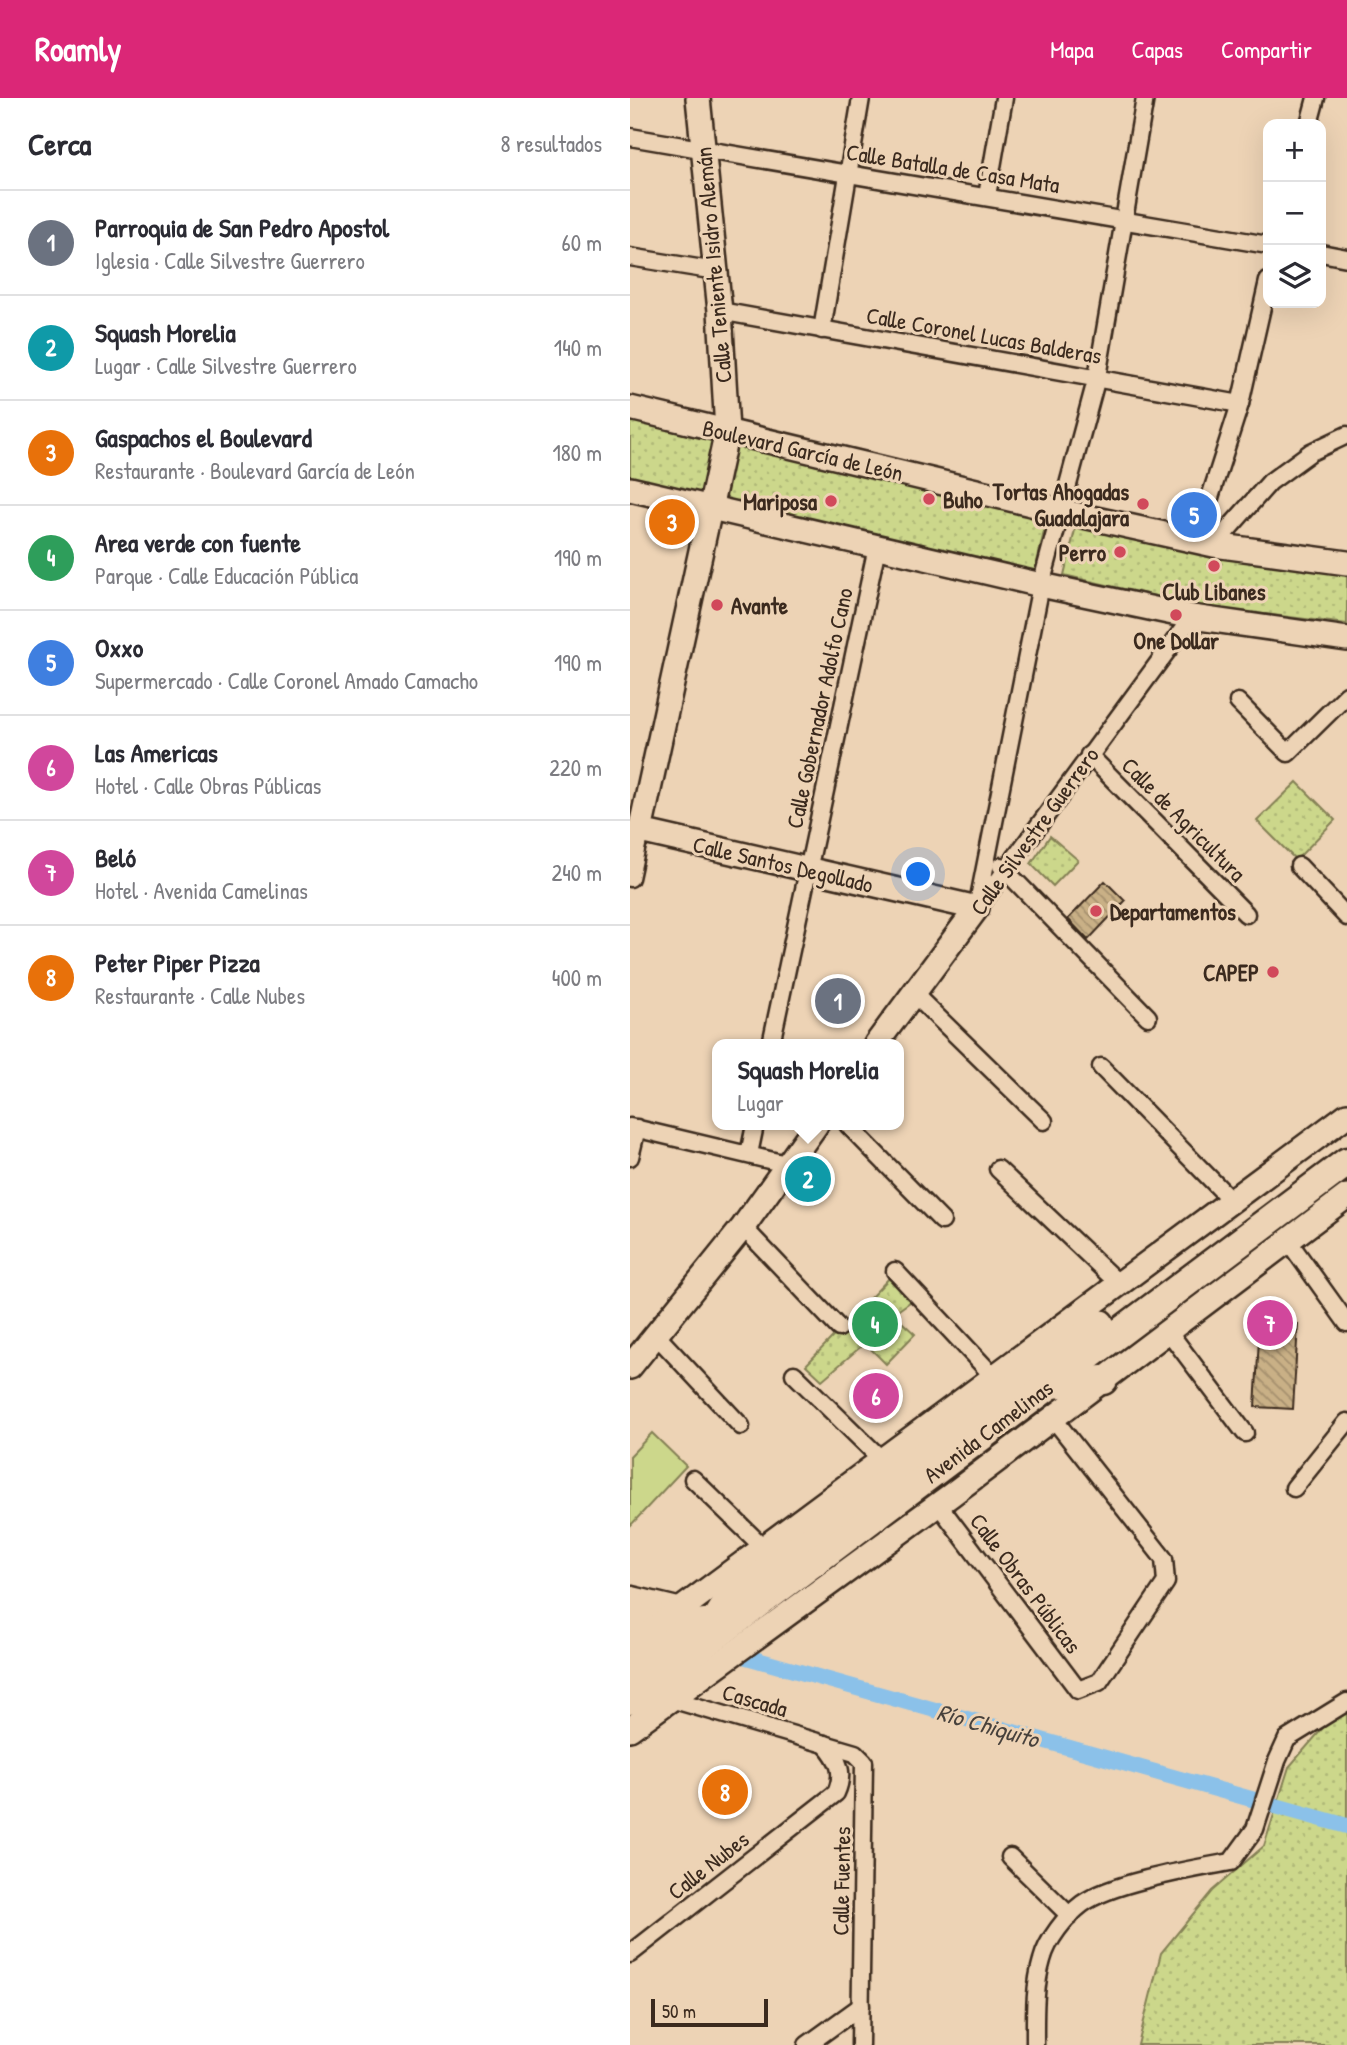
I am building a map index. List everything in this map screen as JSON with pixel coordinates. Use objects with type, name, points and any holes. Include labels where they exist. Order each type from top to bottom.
[{"type":"highway","name":"Avenida Camelinas","points":[[1050,1371],[1347,1141]]},
{"type":"highway","name":"Avenida Camelinas","points":[[640,1681],[729,1600],[1347,1162]]},
{"type":"highway","points":[[1017,1361],[1050,1371],[1103,1380]]},
{"type":"street","name":"Calle Teniente Isidro Alemán","points":[[635,830],[727,432],[720,311],[698,98]]},
{"type":"street","points":[[822,330],[861,98]]},
{"type":"street","points":[[987,196],[1004,98]]},
{"type":"street","points":[[977,908],[1041,585],[1097,377],[1146,98]]},
{"type":"street","points":[[1310,119],[1316,98]]},
{"type":"street","name":"Calle Batalla de Casa Mata","points":[[630,137],[1263,244]]},
{"type":"street","points":[[1326,254],[1347,258]]},
{"type":"street","points":[[630,257],[716,271]]},
{"type":"street","points":[[1205,543],[1263,303]]},
{"type":"street","name":"Calle Coronel Lucas Balderas","points":[[720,311],[1240,404]]},
{"type":"street","name":"Boulevard García de León","points":[[630,408],[1205,543],[1347,563]]},
{"type":"street","points":[[1205,543],[1270,481],[1311,452],[1347,435]]},
{"type":"street","points":[[630,489],[1041,585],[1192,617],[1347,639]]},
{"type":"street","name":"Calle Gobernador Adolfo Cano","points":[[772,1039],[877,547]]},
{"type":"street","name":"Calle Silvestre Guerrero","points":[[880,1039],[1006,872],[1192,617]]},
{"type":"street","points":[[1238,702],[1288,753],[1347,695]]},
{"type":"street","name":"Calle de Agricultura","points":[[1089,755],[1246,914]]},
{"type":"street","points":[[630,878],[635,830]]},
{"type":"street","name":"Calle Santos Degollado","points":[[635,830],[977,908]]},
{"type":"street","points":[[988,855],[1148,1017]]},
{"type":"street","points":[[1299,866],[1347,916]]},
{"type":"street","points":[[913,993],[1044,1121]]},
{"type":"street","points":[[1101,1067],[1231,1200]]},
{"type":"street","name":"Avenida Camelinas","points":[[701,1623],[764,1548],[1347,1115]]},
{"type":"street","points":[[630,1157],[633,1128],[786,1164]]},
{"type":"street","points":[[749,1154],[754,1130]]},
{"type":"street","points":[[630,1367],[743,1227],[812,1130]]},
{"type":"street","points":[[853,1130],[943,1222]]},
{"type":"street","points":[[998,1169],[1120,1285]]},
{"type":"street","name":"Avenida Camelinas","points":[[630,1730],[640,1681],[693,1685],[1289,1242],[1347,1196]]},
{"type":"street","points":[[743,1227],[839,1328]]},
{"type":"street","points":[[1289,1242],[1347,1323]]},
{"type":"street","points":[[895,1271],[995,1378]]},
{"type":"street","points":[[1168,1331],[1245,1433]]},
{"type":"street","points":[[655,1334],[741,1426]]},
{"type":"street","points":[[794,1374],[881,1459]]},
{"type":"street","name":"Calle Obras Públicas","points":[[938,1504],[1079,1690],[1099,1682],[1166,1582],[1164,1559],[1053,1418]]},
{"type":"street","points":[[1294,1488],[1347,1423]]},
{"type":"street","points":[[693,1479],[764,1548]]},
{"type":"street","points":[[630,1625],[643,1602],[701,1623]]},
{"type":"street","name":"Cascada","points":[[640,1681],[825,1744]]},
{"type":"street","points":[[1035,2045],[1035,2008],[1042,1958],[1059,1927],[1083,1903],[1118,1887],[1231,1862],[1255,1829],[1262,1801],[1287,1739],[1347,1702]]},
{"type":"street","name":"Calle Nubes","points":[[630,1954],[836,1793],[841,1772],[836,1757],[825,1744]]},
{"type":"street","name":"Calle Fuentes","points":[[825,1744],[855,1754],[864,1762],[860,2045]]},
{"type":"street","points":[[1010,1857],[1070,1916]]},
{"type":"street","points":[[807,2045],[861,2006]]},
{"type":"green space","points":[[630,416],[1048,514],[1035,571],[630,477]]},
{"type":"green space","points":[[1076,526],[1226,559],[1347,574],[1347,624],[1197,606],[1064,575]]},
{"type":"green space","points":[[1297,782],[1335,820],[1296,860],[1257,821]]},
{"type":"green space","points":[[1050,836],[1078,860],[1053,886],[1031,864]]},
{"type":"green space","points":[[894,1273],[917,1297],[893,1314],[915,1334],[886,1364],[865,1343],[822,1380],[806,1365]]},
{"type":"green space","points":[[652,1433],[686,1466],[630,1526],[630,1456]]},
{"type":"green space","points":[[1347,1711],[1347,2045],[1138,2045],[1161,1953],[1212,1891],[1264,1846],[1289,1767],[1329,1721]]},
{"type":"building","name":"Departamentos","points":[[1105,881],[1125,901],[1088,940],[1068,919]]},
{"type":"building","points":[[809,1159],[829,1178],[810,1199],[791,1183]]},
{"type":"building","points":[[1260,1322],[1298,1324],[1293,1409],[1255,1407]]},
{"type":"waterway","name":"Río Chiquito","points":[[729,1652],[1347,1826]]},
{"type":"place","name":"Buho","points":[[929,499]]},
{"type":"place","name":"Mariposa","points":[[831,501]]},
{"type":"place","name":"Tortas Ahogadas Guadalajara","points":[[1143,504]]},
{"type":"place","name":"Oxxo","points":[[1194,515]]},
{"type":"place","name":"Gaspachos el Boulevard","points":[[672,522]]},
{"type":"place","name":"Perro","points":[[1120,552]]},
{"type":"place","name":"Club Libanes","points":[[1214,566]]},
{"type":"place","name":"Avante","points":[[717,605]]},
{"type":"place","name":"One Dollar","points":[[1176,615]]},
{"type":"place","name":"Departamentos","points":[[1096,911]]},
{"type":"place","name":"CAPEP","points":[[1273,972]]},
{"type":"place","name":"Parroquia de San Pedro Apostol","points":[[838,1001]]},
{"type":"place","name":"Squash Morelia","points":[[808,1179]]},
{"type":"place","name":"Beló","points":[[1270,1323]]},
{"type":"place","name":"Area verde con fuente","points":[[875,1324]]},
{"type":"place","name":"Las Americas","points":[[876,1396]]},
{"type":"place","name":"Peter Piper Pizza","points":[[725,1792]]}]
